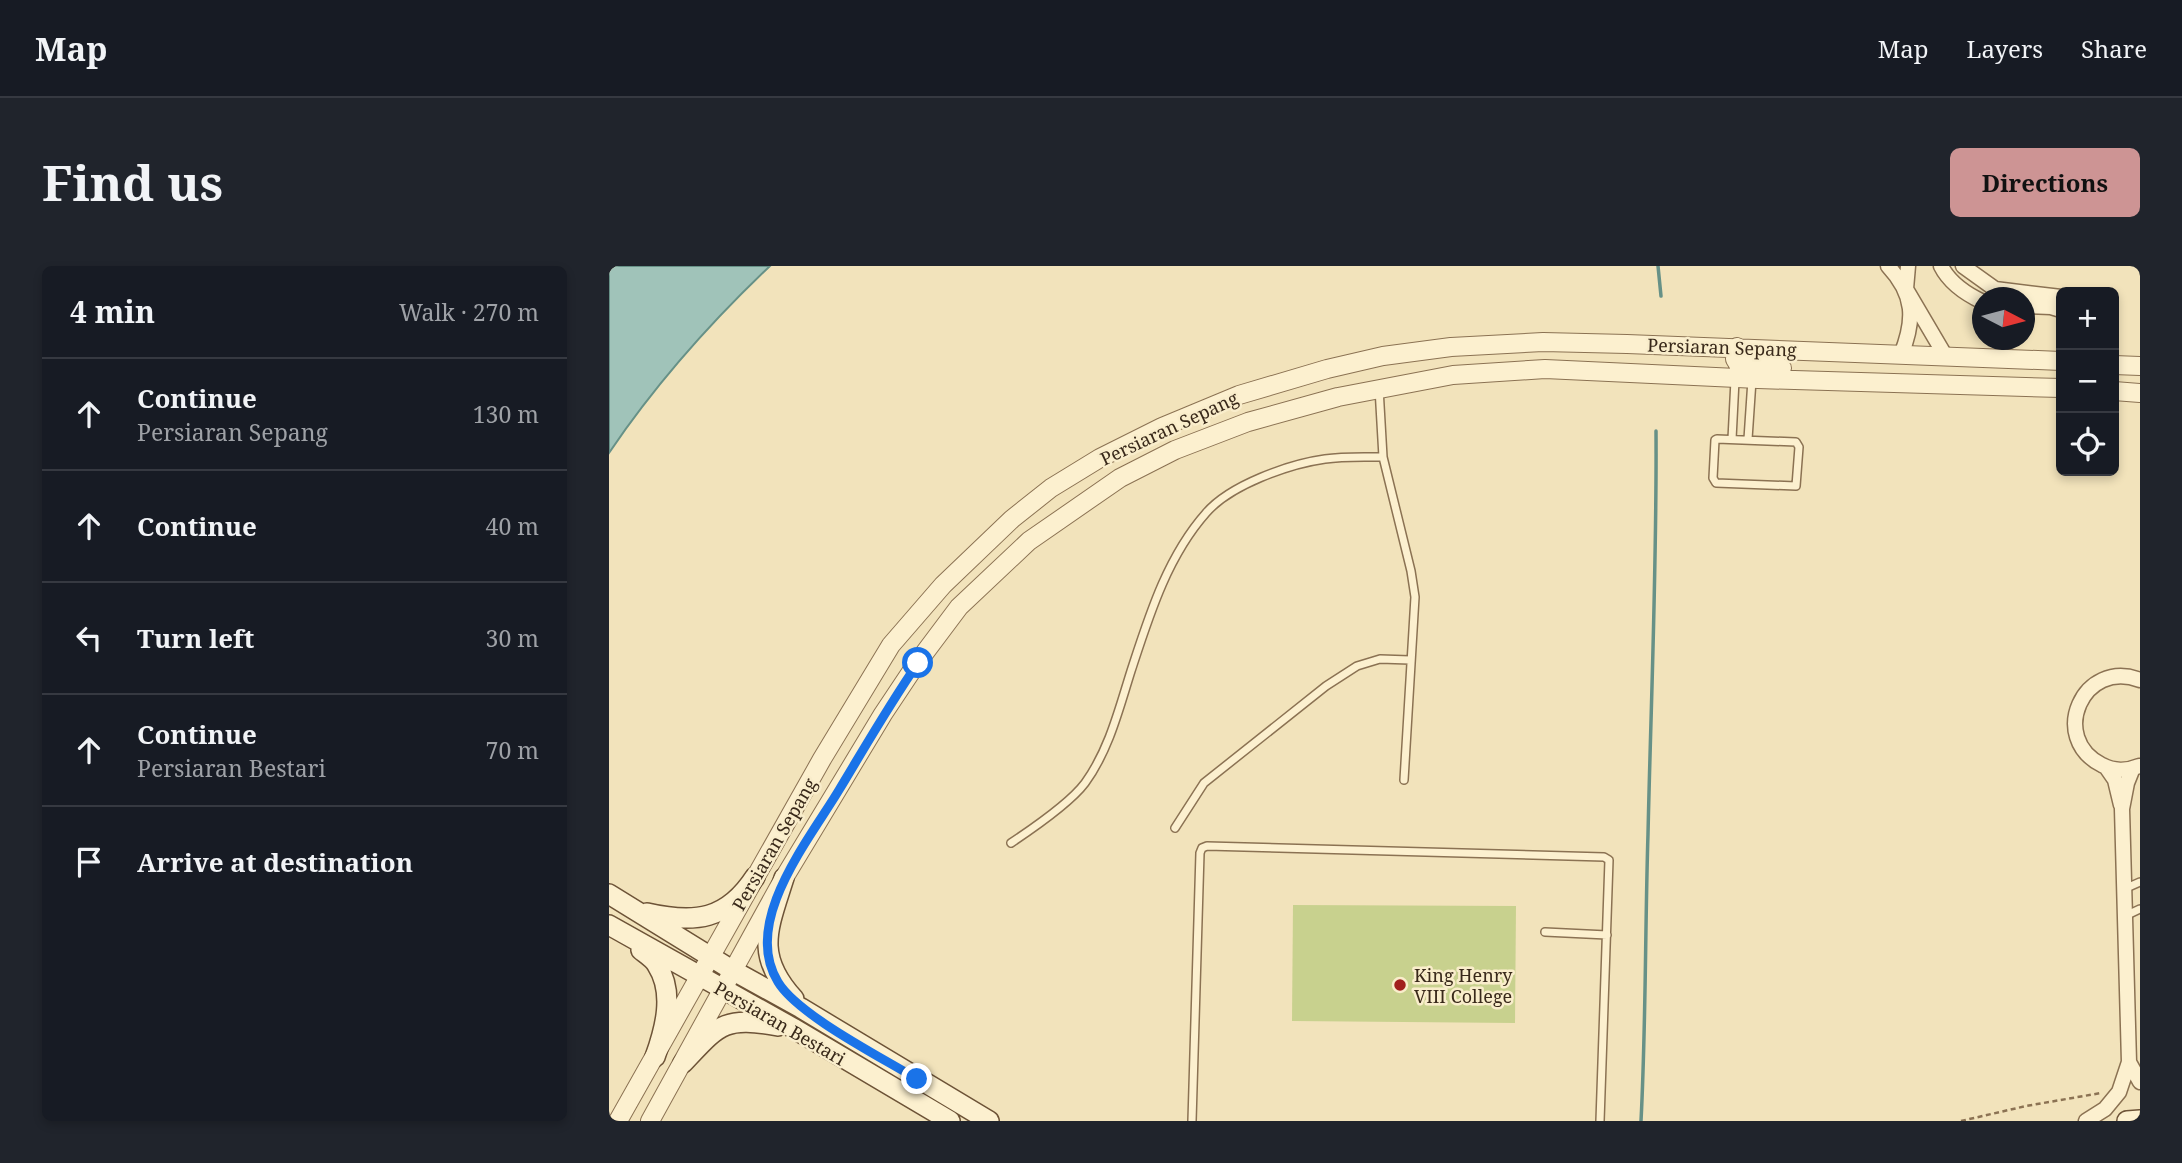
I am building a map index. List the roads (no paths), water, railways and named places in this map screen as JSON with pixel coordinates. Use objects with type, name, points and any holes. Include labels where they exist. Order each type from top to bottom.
[{"type":"main road","points":[[636,911],[690,920],[709,917],[726,908],[745,892],[755,877]]},
{"type":"main road","points":[[784,878],[769,926],[766,951],[778,982],[801,1008]]},
{"type":"main road","name":"Persiaran Bestari","points":[[609,894],[710,957],[801,1008],[989,1121]]},
{"type":"main road","points":[[617,930],[657,965],[667,993],[663,1033],[655,1057]]},
{"type":"main road","name":"Persiaran Bestari","points":[[617,930],[793,1028],[950,1121]]},
{"type":"main road","points":[[683,1063],[720,1026],[743,1021],[793,1028]]},
{"type":"main road","points":[[2127,1121],[2140,1120]]},
{"type":"street","points":[[1888,266],[1906,289],[1946,357]]},
{"type":"street","points":[[1901,355],[1910,333],[1911,312],[1906,289],[1908,266]]},
{"type":"street","points":[[1941,266],[1945,275],[1972,295]]},
{"type":"street","points":[[1963,266],[1995,289],[2056,296]]},
{"type":"street","points":[[2035,306],[2056,308]]},
{"type":"street","name":"Persiaran Sepang","points":[[618,1121],[822,759],[891,645],[943,585],[1012,519],[1051,488],[1100,458],[1163,427],[1239,395],[1383,356],[1451,347],[1543,342],[1737,347],[1946,357],[2056,357]]},
{"type":"street","points":[[1737,347],[1735,359],[1738,364],[1744,366],[1837,372],[1943,384]]},
{"type":"street","points":[[2119,365],[2140,366]]},
{"type":"street","name":"Persiaran Sepang","points":[[650,1121],[784,878],[883,714],[918,663],[959,607],[1029,541],[1120,478],[1175,450],[1248,422],[1378,388],[1453,375],[1545,369],[2056,388]]},
{"type":"street","points":[[2119,391],[2140,393]]},
{"type":"street","points":[[2122,809],[2115,780],[2106,767],[2085,752],[2078,741],[2075,729],[2078,704],[2095,684],[2106,678],[2119,676],[2140,680]]},
{"type":"street","points":[[2086,1121],[2105,1109],[2119,1092],[2129,1062],[2122,809],[2127,783],[2136,767],[2106,767]]},
{"type":"street","points":[[2129,1062],[2140,1082]]},
{"type":"lane","points":[[1732,439],[1743,378]]},
{"type":"lane","points":[[1743,378],[1748,439]]},
{"type":"lane","points":[[1378,388],[1383,457],[1415,597],[1404,780]]},
{"type":"lane","points":[[1732,439],[1799,444],[1796,486],[1713,481],[1715,440],[1732,439]]},
{"type":"lane","points":[[1011,843],[1041,823],[1084,784],[1111,735],[1156,597],[1187,540],[1206,512],[1236,489],[1281,470],[1323,459],[1383,457]]},
{"type":"lane","points":[[1175,828],[1205,783],[1326,686],[1357,666],[1380,659],[1410,660]]},
{"type":"lane","points":[[1192,1121],[1202,848],[1604,857],[1609,860],[1600,1121]]},
{"type":"lane","points":[[2123,889],[2140,882]]},
{"type":"lane","points":[[2123,916],[2140,909]]},
{"type":"lane","points":[[1545,932],[1607,935]]},
{"type":"water","points":[[609,266],[770,266],[726,309],[685,355],[645,403],[609,453]]},
{"type":"waterway","points":[[1658,266],[1661,296]]},
{"type":"waterway","points":[[1641,1121],[1655,582],[1656,431]]},
{"type":"place","name":"King Henry VIII College","points":[[1400,985]]}]
